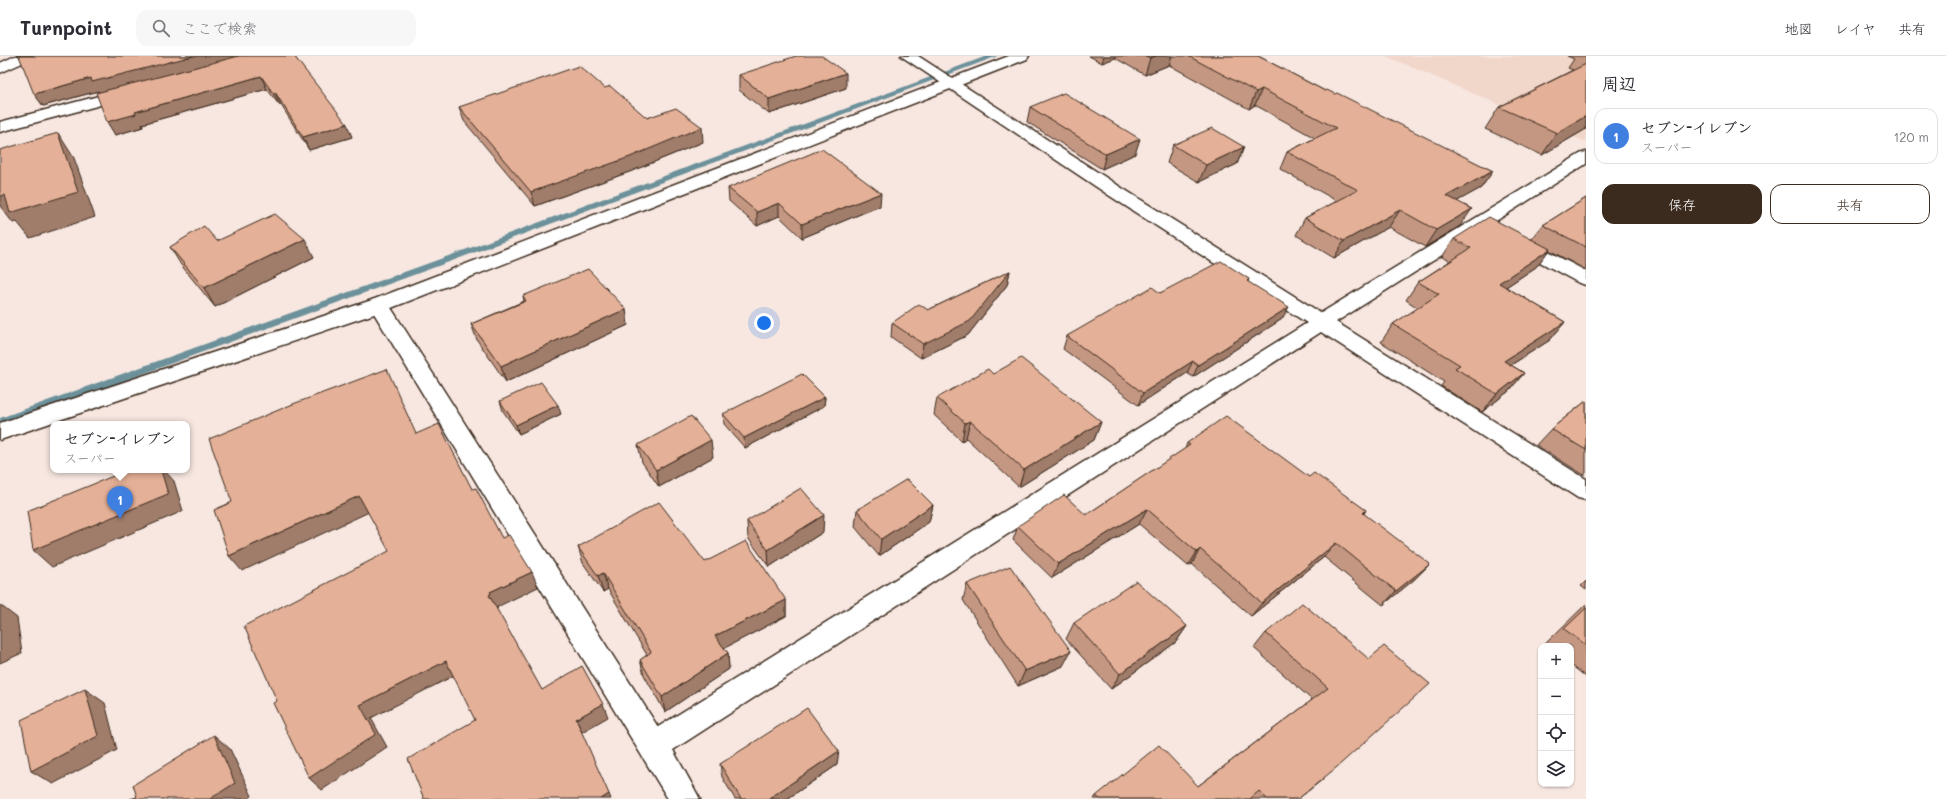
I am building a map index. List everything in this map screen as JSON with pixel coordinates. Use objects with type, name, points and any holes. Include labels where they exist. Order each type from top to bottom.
[{"type":"street","points":[[0,69],[26,56]]},
{"type":"street","points":[[908,56],[1116,192],[1586,491]]},
{"type":"street","points":[[0,432],[379,305],[1022,56]]},
{"type":"street","points":[[0,127],[144,89]]},
{"type":"street","points":[[654,746],[1322,322],[1492,230],[1581,165]]},
{"type":"street","points":[[1492,230],[1586,278]]},
{"type":"street","points":[[379,305],[654,746],[685,799]]},
{"type":"shaded area","points":[[1386,56],[1586,56],[1586,142]]},
{"type":"building","points":[[19,56],[193,56],[92,82],[91,78],[34,94]]},
{"type":"building","points":[[239,56],[294,56],[347,124],[303,137],[275,92],[273,93],[261,76],[135,112],[136,114],[107,122],[96,93]]},
{"type":"building","points":[[796,56],[822,56],[846,73],[769,99],[739,75]]},
{"type":"building","points":[[1188,56],[1258,56],[1325,91],[1327,90],[1335,94],[1337,93],[1493,171],[1447,196],[1472,209],[1436,230],[1400,210],[1344,241],[1305,218],[1358,190],[1287,152],[1336,128],[1262,89],[1256,92]]},
{"type":"building","points":[[1586,64],[1586,116],[1557,133],[1499,107]]},
{"type":"building","points":[[579,66],[605,88],[610,86],[647,118],[676,108],[702,127],[630,157],[531,192],[459,107]]},
{"type":"building","points":[[1064,93],[1140,139],[1106,154],[1030,107]]},
{"type":"building","points":[[1212,128],[1244,147],[1206,165],[1173,145]]},
{"type":"building","points":[[58,133],[78,192],[10,213],[5,195],[0,196],[0,150]]},
{"type":"building","points":[[822,149],[881,193],[802,224],[779,203],[757,212],[728,188]]},
{"type":"building","points":[[1586,198],[1586,247],[1543,225]]},
{"type":"building","points":[[275,214],[305,239],[204,288],[170,247],[204,226],[217,241]]},
{"type":"building","points":[[1489,217],[1550,249],[1499,283],[1565,322],[1504,361],[1524,373],[1497,394],[1455,368],[1460,365],[1393,324],[1439,294],[1418,282],[1471,248],[1454,239]]},
{"type":"building","points":[[1221,261],[1249,279],[1247,281],[1289,307],[1198,365],[1193,361],[1143,393],[1067,336],[1152,287],[1160,293]]},
{"type":"building","points":[[588,269],[626,309],[501,366],[471,324],[526,301],[523,296]]},
{"type":"building","points":[[1010,271],[970,321],[923,344],[892,323],[919,304],[928,310]]},
{"type":"building","points":[[1021,358],[1101,422],[1024,470],[970,421],[965,423],[937,398],[988,369],[993,374]]},
{"type":"building","points":[[387,369],[416,434],[439,424],[472,489],[476,488],[502,538],[509,535],[532,572],[490,592],[491,594],[489,595],[542,690],[582,666],[603,704],[576,719],[609,794],[601,799],[424,799],[408,759],[475,720],[446,661],[360,705],[376,734],[309,778],[273,703],[277,701],[244,626],[389,551],[359,496],[229,556],[214,510],[232,502],[209,439],[293,404]]},
{"type":"building","points":[[802,374],[825,397],[744,438],[723,414]]},
{"type":"building","points":[[541,382],[558,405],[516,425],[500,401]]},
{"type":"building","points":[[1586,401],[1586,450],[1551,429]]},
{"type":"building","points":[[691,416],[711,440],[656,470],[638,445]]},
{"type":"building","points":[[1226,416],[1309,477],[1314,473],[1366,510],[1363,513],[1430,564],[1396,591],[1336,543],[1262,603],[1200,549],[1197,552],[1147,509],[1058,564],[1018,526],[1064,495],[1086,515],[1190,445],[1187,443]]},
{"type":"building","points":[[121,473],[162,473],[168,494],[33,550],[27,511]]},
{"type":"building","points":[[907,479],[933,505],[881,539],[857,510]]},
{"type":"building","points":[[801,488],[824,515],[768,550],[747,521]]},
{"type":"building","points":[[659,502],[705,562],[746,541],[786,600],[715,636],[728,653],[662,697],[640,660],[651,652],[603,573],[598,576],[578,547]]},
{"type":"building","points":[[1010,566],[1071,651],[1025,671],[967,584]]},
{"type":"building","points":[[1136,581],[1187,626],[1120,674],[1074,623]]},
{"type":"building","points":[[1302,603],[1369,659],[1384,646],[1430,684],[1337,767],[1298,799],[1267,799],[1259,791],[1250,799],[1100,799],[1096,796],[1159,745],[1198,786],[1328,688],[1266,633]]},
{"type":"building","points":[[1586,608],[1586,645],[1564,629]]},
{"type":"building","points":[[85,689],[98,736],[31,771],[21,720]]},
{"type":"building","points":[[807,708],[839,751],[768,799],[741,799],[720,764]]},
{"type":"building","points":[[214,735],[235,783],[210,799],[130,799],[137,797],[133,785]]},
{"type":"waterway","points":[[0,422],[457,256],[994,56]]},
{"type":"place","name":"セブン-イレブン","points":[[120,519]]}]
